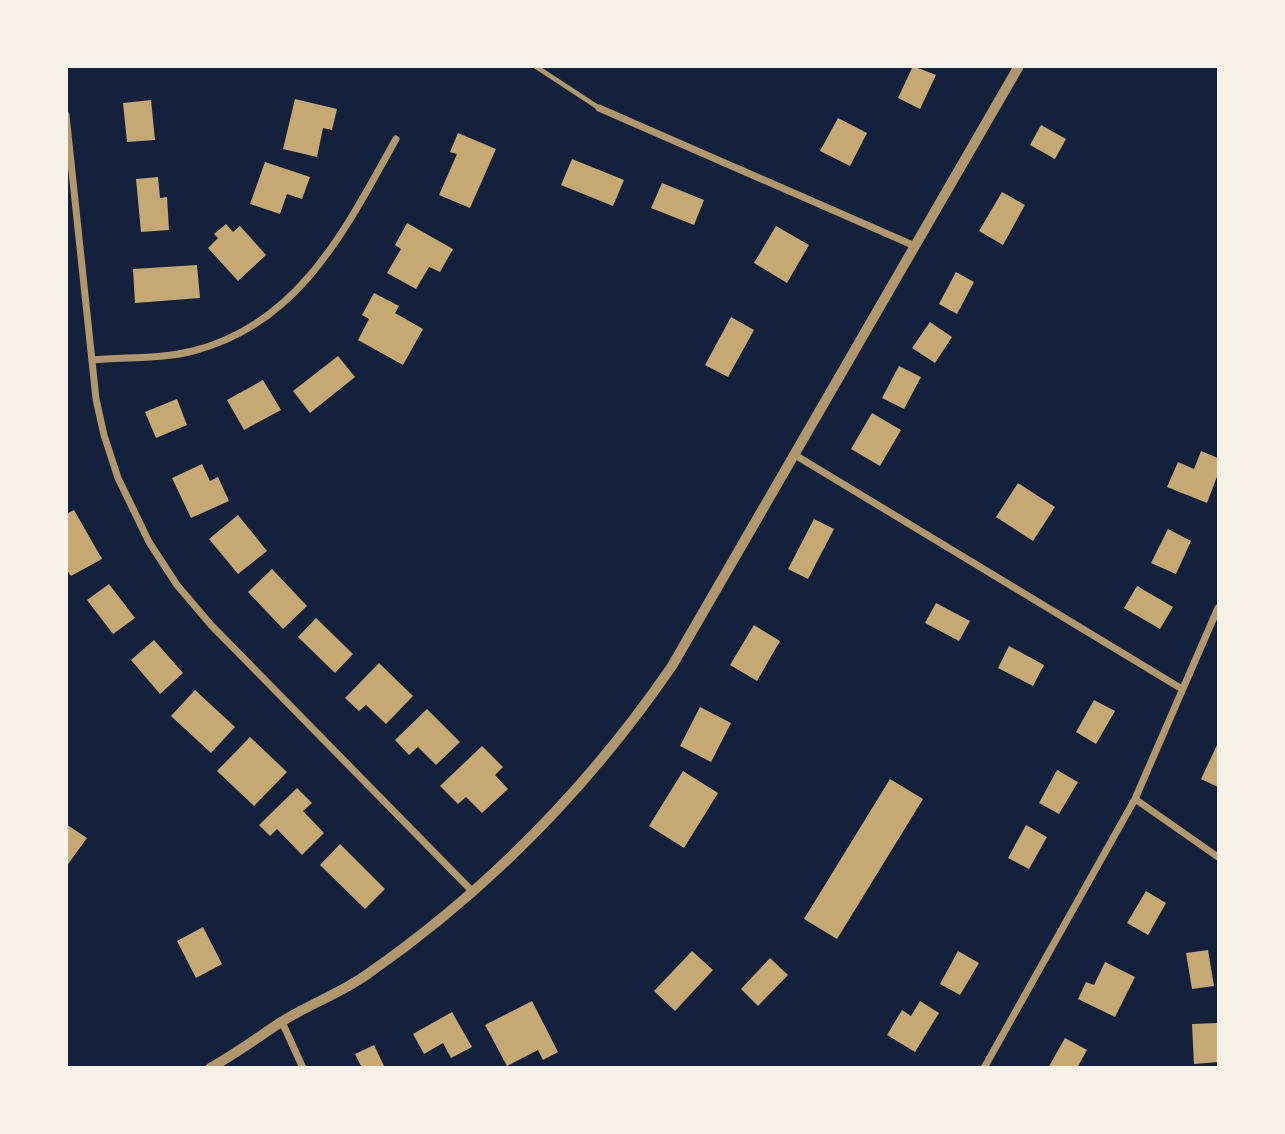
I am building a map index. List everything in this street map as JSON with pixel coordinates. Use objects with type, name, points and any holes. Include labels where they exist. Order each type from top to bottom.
[{"type":"street","points":[[209,1068],[259,1040],[282,1022],[366,975],[473,892],[531,839],[582,785],[649,701],[672,666],[1019,66]]},
{"type":"street","points":[[599,108],[885,230],[915,246]]},
{"type":"street","points":[[66,115],[98,413],[112,461],[145,535],[177,585],[221,635],[473,892]]},
{"type":"street","points":[[92,360],[191,352],[243,333],[273,314],[303,286],[335,244],[396,139]]},
{"type":"street","points":[[795,455],[1182,689]]},
{"type":"street","points":[[984,1068],[1135,799],[1219,608]]},
{"type":"street","points":[[1135,799],[1219,857]]},
{"type":"street","points":[[282,1022],[303,1068]]},
{"type":"lane","points":[[535,66],[599,108]]},
{"type":"building","points":[[913,66],[936,75],[920,109],[898,98]]},
{"type":"building","points":[[295,99],[337,109],[332,130],[323,128],[317,157],[283,149]]},
{"type":"building","points":[[151,100],[155,140],[127,142],[123,103]]},
{"type":"building","points":[[838,118],[867,133],[850,166],[820,151]]},
{"type":"building","points":[[1041,125],[1066,139],[1055,159],[1030,145]]},
{"type":"building","points":[[458,133],[496,149],[470,208],[439,195],[457,154],[450,152]]},
{"type":"building","points":[[572,159],[624,180],[613,206],[561,185]]},
{"type":"building","points":[[265,162],[310,177],[302,199],[287,194],[280,214],[250,204]]},
{"type":"building","points":[[158,177],[160,198],[167,197],[169,230],[141,232],[136,179]]},
{"type":"building","points":[[662,183],[704,200],[694,225],[651,208]]},
{"type":"building","points":[[1002,192],[1025,205],[1003,245],[979,231]]},
{"type":"building","points":[[407,223],[453,249],[440,272],[429,267],[416,289],[387,273],[401,249],[395,245]]},
{"type":"building","points":[[226,224],[233,232],[240,226],[266,255],[238,281],[208,248],[218,238],[214,234]]},
{"type":"building","points":[[776,226],[809,245],[787,283],[754,263]]},
{"type":"building","points":[[197,265],[200,298],[135,303],[133,269]]},
{"type":"building","points":[[956,272],[974,282],[957,314],[939,304]]},
{"type":"building","points":[[374,293],[399,306],[395,313],[423,329],[403,365],[358,340],[369,319],[362,315]]},
{"type":"building","points":[[731,317],[754,330],[728,377],[705,365]]},
{"type":"building","points":[[930,322],[952,337],[935,363],[912,348]]},
{"type":"building","points":[[338,356],[355,377],[310,413],[293,391]]},
{"type":"building","points":[[899,366],[921,377],[904,409],[882,398]]},
{"type":"building","points":[[263,380],[281,410],[244,430],[227,400]]},
{"type":"building","points":[[177,399],[187,425],[156,438],[145,412]]},
{"type":"building","points":[[872,413],[901,430],[880,466],[851,449]]},
{"type":"building","points":[[1201,451],[1218,458],[1218,474],[1207,503],[1167,487],[1178,462],[1194,469]]},
{"type":"building","points":[[202,464],[210,481],[218,477],[229,501],[191,518],[172,478]]},
{"type":"building","points":[[1018,483],[1055,507],[1033,541],[996,517]]},
{"type":"building","points":[[74,510],[102,559],[71,576],[66,569],[66,514]]},
{"type":"building","points":[[238,515],[267,551],[238,574],[209,539]]},
{"type":"building","points":[[814,519],[834,529],[808,579],[788,569]]},
{"type":"building","points":[[1168,529],[1191,541],[1176,574],[1151,563]]},
{"type":"building","points":[[272,569],[307,606],[283,629],[248,592]]},
{"type":"building","points":[[109,584],[135,618],[113,634],[87,600]]},
{"type":"building","points":[[1137,586],[1173,607],[1160,629],[1124,608]]},
{"type":"building","points":[[936,603],[970,621],[959,641],[925,623]]},
{"type":"building","points":[[316,618],[353,654],[335,673],[298,637]]},
{"type":"building","points":[[754,625],[780,641],[757,681],[730,665]]},
{"type":"building","points":[[154,640],[183,673],[160,694],[131,660]]},
{"type":"building","points":[[1009,646],[1044,665],[1033,686],[998,668]]},
{"type":"building","points":[[379,663],[413,696],[386,724],[366,705],[359,711],[345,698]]},
{"type":"building","points":[[195,690],[235,727],[211,753],[171,716]]},
{"type":"building","points":[[1094,700],[1115,711],[1096,744],[1076,732]]},
{"type":"building","points":[[700,707],[731,723],[711,762],[680,746]]},
{"type":"building","points":[[427,709],[460,742],[436,765],[418,747],[409,755],[395,740]]},
{"type":"building","points":[[250,737],[287,772],[254,806],[217,771]]},
{"type":"building","points":[[1218,743],[1218,787],[1201,779]]},
{"type":"building","points":[[482,746],[503,767],[495,775],[508,789],[482,813],[466,797],[458,804],[440,786]]},
{"type":"building","points":[[1057,770],[1078,782],[1059,814],[1039,803]]},
{"type":"building","points":[[683,771],[718,793],[684,848],[649,826]]},
{"type":"building","points":[[890,779],[923,799],[837,939],[804,919]]},
{"type":"building","points":[[297,788],[312,803],[303,811],[324,833],[302,855],[277,829],[270,836],[259,825]]},
{"type":"building","points":[[66,824],[87,838],[66,867]]},
{"type":"building","points":[[1026,825],[1047,837],[1029,869],[1008,858]]},
{"type":"building","points":[[340,844],[385,889],[365,909],[320,865]]},
{"type":"building","points":[[1146,891],[1166,903],[1148,935],[1127,923]]},
{"type":"building","points":[[203,927],[222,964],[196,978],[177,941]]},
{"type":"building","points":[[1208,950],[1214,986],[1192,989],[1186,953]]},
{"type":"building","points":[[692,951],[713,970],[675,1011],[654,991]]},
{"type":"building","points":[[958,951],[979,963],[960,995],[940,984]]},
{"type":"building","points":[[770,958],[788,975],[758,1006],[741,989]]},
{"type":"building","points":[[1105,962],[1135,977],[1115,1017],[1078,999],[1086,982],[1094,985]]},
{"type":"building","points":[[532,1001],[558,1052],[543,1060],[538,1050],[507,1066],[485,1025]]},
{"type":"building","points":[[920,1001],[939,1013],[915,1052],[887,1035],[902,1010],[911,1016]]},
{"type":"building","points":[[452,1012],[472,1047],[451,1058],[443,1043],[424,1054],[413,1034]]},
{"type":"building","points":[[1218,1023],[1218,1062],[1194,1064],[1192,1024]]},
{"type":"building","points":[[1065,1038],[1087,1050],[1077,1068],[1048,1068]]},
{"type":"building","points":[[374,1045],[385,1068],[362,1068],[355,1054]]}]
